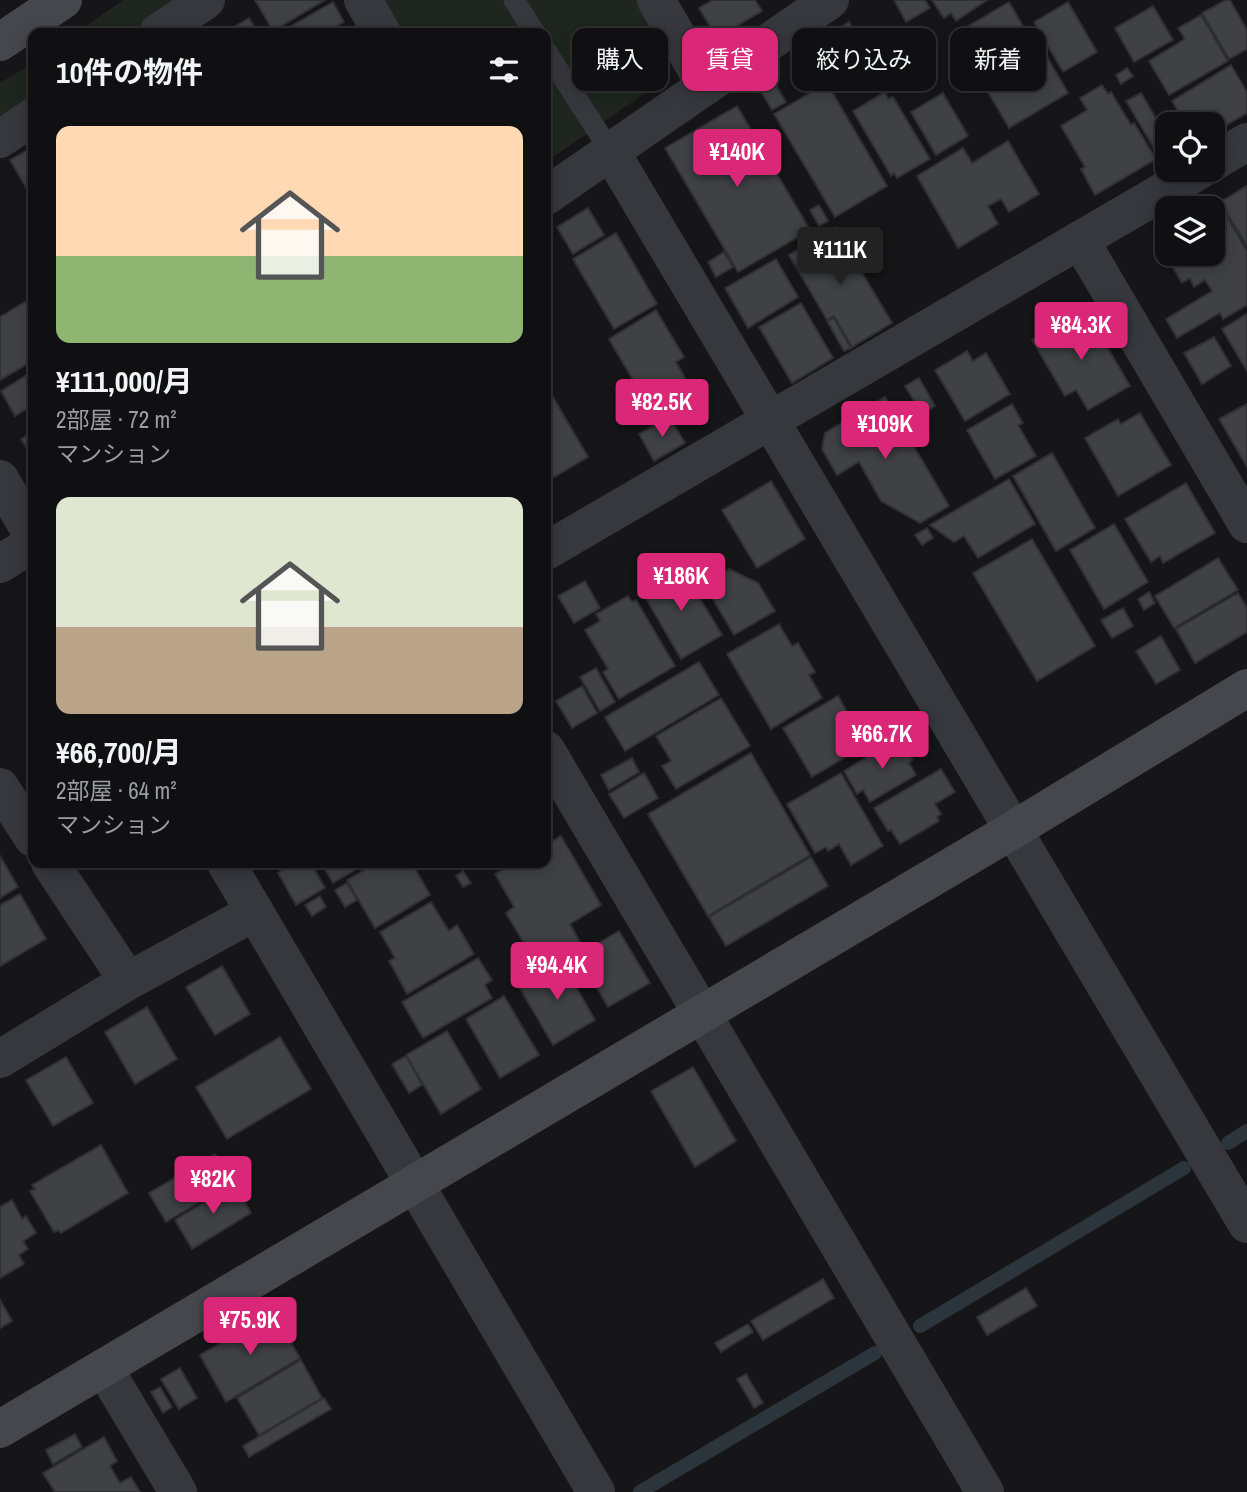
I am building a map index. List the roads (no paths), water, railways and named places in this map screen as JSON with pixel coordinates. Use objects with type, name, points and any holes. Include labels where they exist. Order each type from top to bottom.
[{"type":"street","points":[[0,42],[64,0]]},
{"type":"street","points":[[165,28],[206,0]]},
{"type":"street","points":[[363,0],[379,28]]},
{"type":"street","points":[[656,0],[682,45]]},
{"type":"street","points":[[778,36],[830,0]]},
{"type":"street","points":[[551,193],[699,91]]},
{"type":"street","points":[[0,139],[28,120]]},
{"type":"street","points":[[1225,155],[1247,142]]},
{"type":"street","points":[[611,152],[1247,1224]]},
{"type":"street","points":[[551,548],[1179,182]]},
{"type":"street","points":[[1080,240],[1247,524]]},
{"type":"street","points":[[0,479],[28,527]]},
{"type":"street","points":[[0,564],[28,546]]},
{"type":"street","points":[[0,1429],[1013,830],[1247,688]]},
{"type":"street","points":[[551,758],[985,1492]]},
{"type":"street","points":[[0,787],[28,830]]},
{"type":"street","points":[[53,868],[128,981]]},
{"type":"street","points":[[229,868],[596,1492]]},
{"type":"street","points":[[0,1059],[128,981],[255,912]]},
{"type":"street","points":[[104,1368],[178,1492]]},
{"type":"lane","points":[[514,0],[532,28]]},
{"type":"lane","points":[[551,59],[611,152]]},
{"type":"waterway","points":[[1228,1143],[1247,1131]]},
{"type":"waterway","points":[[920,1326],[1184,1168]]},
{"type":"waterway","points":[[640,1492],[875,1353]]}]
